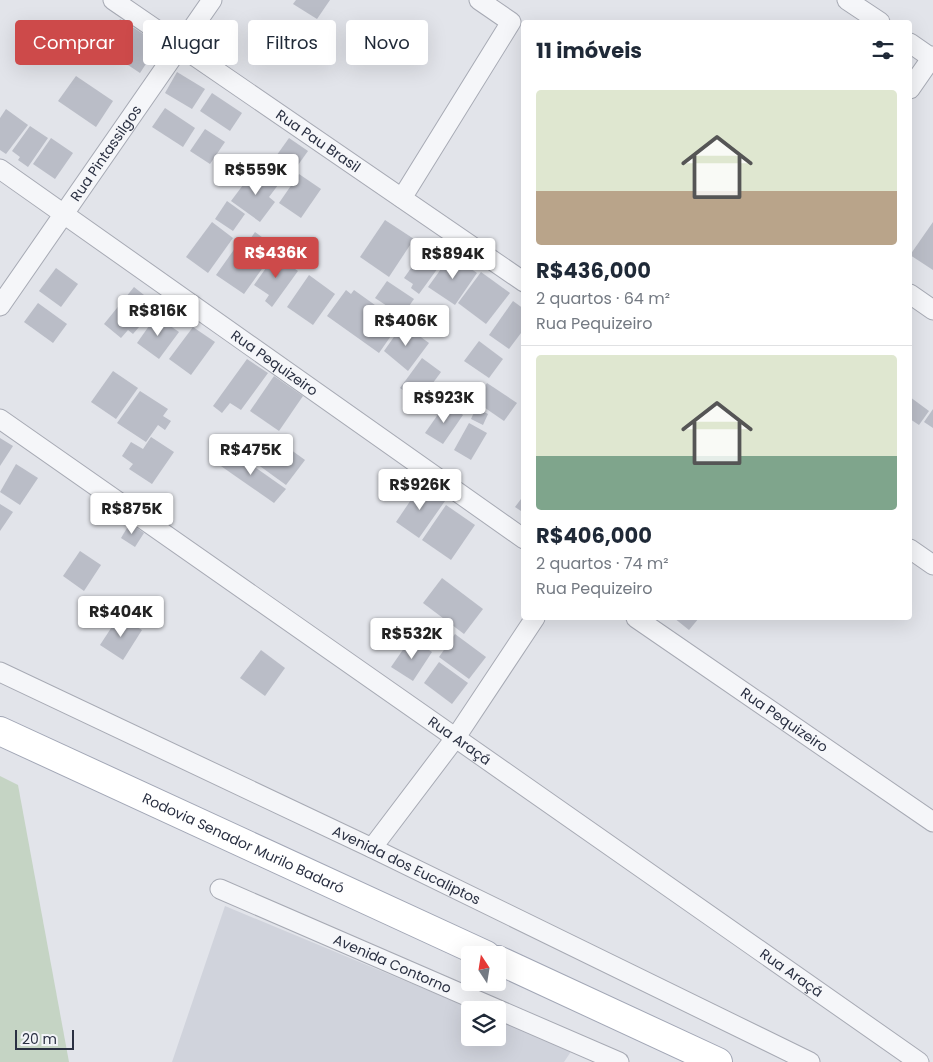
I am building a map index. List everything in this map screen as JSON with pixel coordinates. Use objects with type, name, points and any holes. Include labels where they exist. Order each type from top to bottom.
[{"type":"main road","name":"Rodovia Senador Murilo Badaró","points":[[0,731],[466,946]]},
{"type":"main road","points":[[506,964],[718,1062]]},
{"type":"street","name":"Rua Pau Brasil","points":[[113,0],[143,21]]},
{"type":"street","name":"Rua Pintassilgos","points":[[199,20],[212,0]]},
{"type":"street","points":[[402,198],[511,22],[479,0]]},
{"type":"street","points":[[847,0],[877,20]]},
{"type":"street","points":[[912,44],[933,58],[912,86]]},
{"type":"street","name":"Rua Pintassilgos","points":[[0,306],[168,65]]},
{"type":"street","name":"Rua Pau Brasil","points":[[207,65],[521,280]]},
{"type":"street","name":"Rua Pequizeiro","points":[[0,170],[521,537]]},
{"type":"street","points":[[912,295],[933,310]]},
{"type":"street","name":"Rua Araçá","points":[[0,419],[919,1062]]},
{"type":"street","points":[[912,550],[933,565]]},
{"type":"street","points":[[372,848],[456,738],[534,620]]},
{"type":"street","name":"Rua Pequizeiro","points":[[639,620],[933,822]]},
{"type":"street","name":"Avenida dos Eucaliptos","points":[[0,672],[372,848],[810,1062]]},
{"type":"street","name":"Avenida Contorno","points":[[220,889],[596,1057],[618,1062]]},
{"type":"shaded area","points":[[225,906],[461,1004],[461,1046],[506,1046],[506,1022],[572,1050],[564,1062],[172,1062]]},
{"type":"green space","points":[[0,776],[18,785],[69,1062],[0,1062]]},
{"type":"building","points":[[296,0],[330,0],[317,19],[293,4]]},
{"type":"building","points":[[133,27],[143,34],[143,65],[145,65],[140,73],[128,65],[133,65]]},
{"type":"building","points":[[177,72],[205,89],[192,109],[165,93]]},
{"type":"building","points":[[76,76],[113,101],[96,127],[58,101]]},
{"type":"building","points":[[212,93],[242,113],[230,131],[200,111]]},
{"type":"building","points":[[165,108],[195,128],[183,147],[152,127]]},
{"type":"building","points":[[6,109],[28,125],[6,154],[0,150],[0,118]]},
{"type":"building","points":[[30,126],[48,138],[28,167],[18,160],[20,157],[12,151]]},
{"type":"building","points":[[205,129],[225,142],[210,164],[190,151]]},
{"type":"building","points":[[51,138],[73,153],[55,179],[33,164]]},
{"type":"building","points":[[289,138],[308,151],[293,172],[274,159]]},
{"type":"building","points":[[255,169],[278,185],[269,197],[275,202],[260,222],[231,201]]},
{"type":"building","points":[[299,174],[321,189],[301,218],[279,203]]},
{"type":"building","points":[[227,201],[245,214],[233,231],[215,219]]},
{"type":"building","points":[[385,220],[414,239],[389,277],[360,257]]},
{"type":"building","points":[[212,222],[233,238],[208,273],[186,257]]},
{"type":"building","points":[[933,222],[933,270],[912,256],[912,252]]},
{"type":"building","points":[[255,232],[277,248],[244,294],[216,275],[238,244],[244,248]]},
{"type":"building","points":[[428,244],[446,257],[419,294],[411,288],[413,284],[404,278]]},
{"type":"building","points":[[275,255],[298,271],[272,307],[265,301],[269,295],[254,285]]},
{"type":"building","points":[[451,255],[477,273],[455,305],[428,287]]},
{"type":"building","points":[[56,268],[78,284],[61,307],[39,291]]},
{"type":"building","points":[[481,272],[510,293],[486,324],[458,303]]},
{"type":"building","points":[[309,275],[335,294],[313,325],[287,307]]},
{"type":"building","points":[[387,281],[414,299],[402,316],[375,298]]},
{"type":"building","points":[[134,287],[154,303],[142,318],[145,320],[133,334],[128,330],[121,338],[104,324]]},
{"type":"building","points":[[346,290],[351,294],[354,290],[400,323],[379,353],[327,316]]},
{"type":"building","points":[[513,301],[521,307],[521,333],[509,349],[489,335]]},
{"type":"building","points":[[38,303],[67,324],[53,343],[24,322]]},
{"type":"building","points":[[156,316],[179,332],[159,359],[137,343]]},
{"type":"building","points":[[403,324],[429,343],[408,371],[384,351]]},
{"type":"building","points":[[193,327],[215,342],[191,375],[169,359]]},
{"type":"building","points":[[479,341],[503,359],[489,378],[464,361]]},
{"type":"building","points":[[422,358],[441,372],[419,402],[400,388]]},
{"type":"building","points":[[247,359],[268,373],[241,410],[230,403],[222,413],[213,406]]},
{"type":"building","points":[[113,371],[138,388],[116,419],[91,402]]},
{"type":"building","points":[[274,376],[303,396],[279,431],[250,411]]},
{"type":"building","points":[[487,383],[517,403],[504,421],[475,401]]},
{"type":"building","points":[[140,391],[168,409],[163,416],[171,421],[165,430],[158,425],[146,442],[117,423]]},
{"type":"building","points":[[912,398],[929,411],[919,425],[912,420]]},
{"type":"building","points":[[446,403],[463,415],[443,444],[425,433]]},
{"type":"building","points":[[476,408],[488,414],[483,425],[471,419]]},
{"type":"building","points":[[933,409],[933,428],[924,422]]},
{"type":"building","points":[[469,423],[487,433],[471,460],[454,450]]},
{"type":"building","points":[[151,437],[174,452],[152,484],[129,469],[133,464],[122,456],[131,442],[143,449]]},
{"type":"building","points":[[0,438],[13,446],[0,466]]},
{"type":"building","points":[[276,439],[305,460],[286,485],[257,464]]},
{"type":"building","points":[[228,448],[286,489],[274,503],[218,464]]},
{"type":"building","points":[[16,464],[38,478],[20,505],[0,492]]},
{"type":"building","points":[[421,485],[445,501],[419,538],[396,522]]},
{"type":"building","points":[[521,499],[521,511],[515,507]]},
{"type":"building","points":[[0,504],[13,512],[0,531]]},
{"type":"building","points":[[446,505],[475,525],[451,560],[422,540]]},
{"type":"building","points":[[130,523],[144,533],[135,547],[121,538]]},
{"type":"building","points":[[80,551],[101,565],[84,591],[63,576]]},
{"type":"building","points":[[442,578],[483,609],[464,634],[423,603]]},
{"type":"building","points":[[119,616],[142,630],[123,660],[100,645]]},
{"type":"building","points":[[676,620],[697,620],[689,630]]},
{"type":"building","points":[[455,634],[486,657],[469,679],[439,657]]},
{"type":"building","points":[[411,638],[432,652],[413,681],[391,667]]},
{"type":"building","points":[[261,650],[285,668],[265,696],[240,678]]},
{"type":"building","points":[[439,662],[468,683],[452,704],[424,683]]}]
